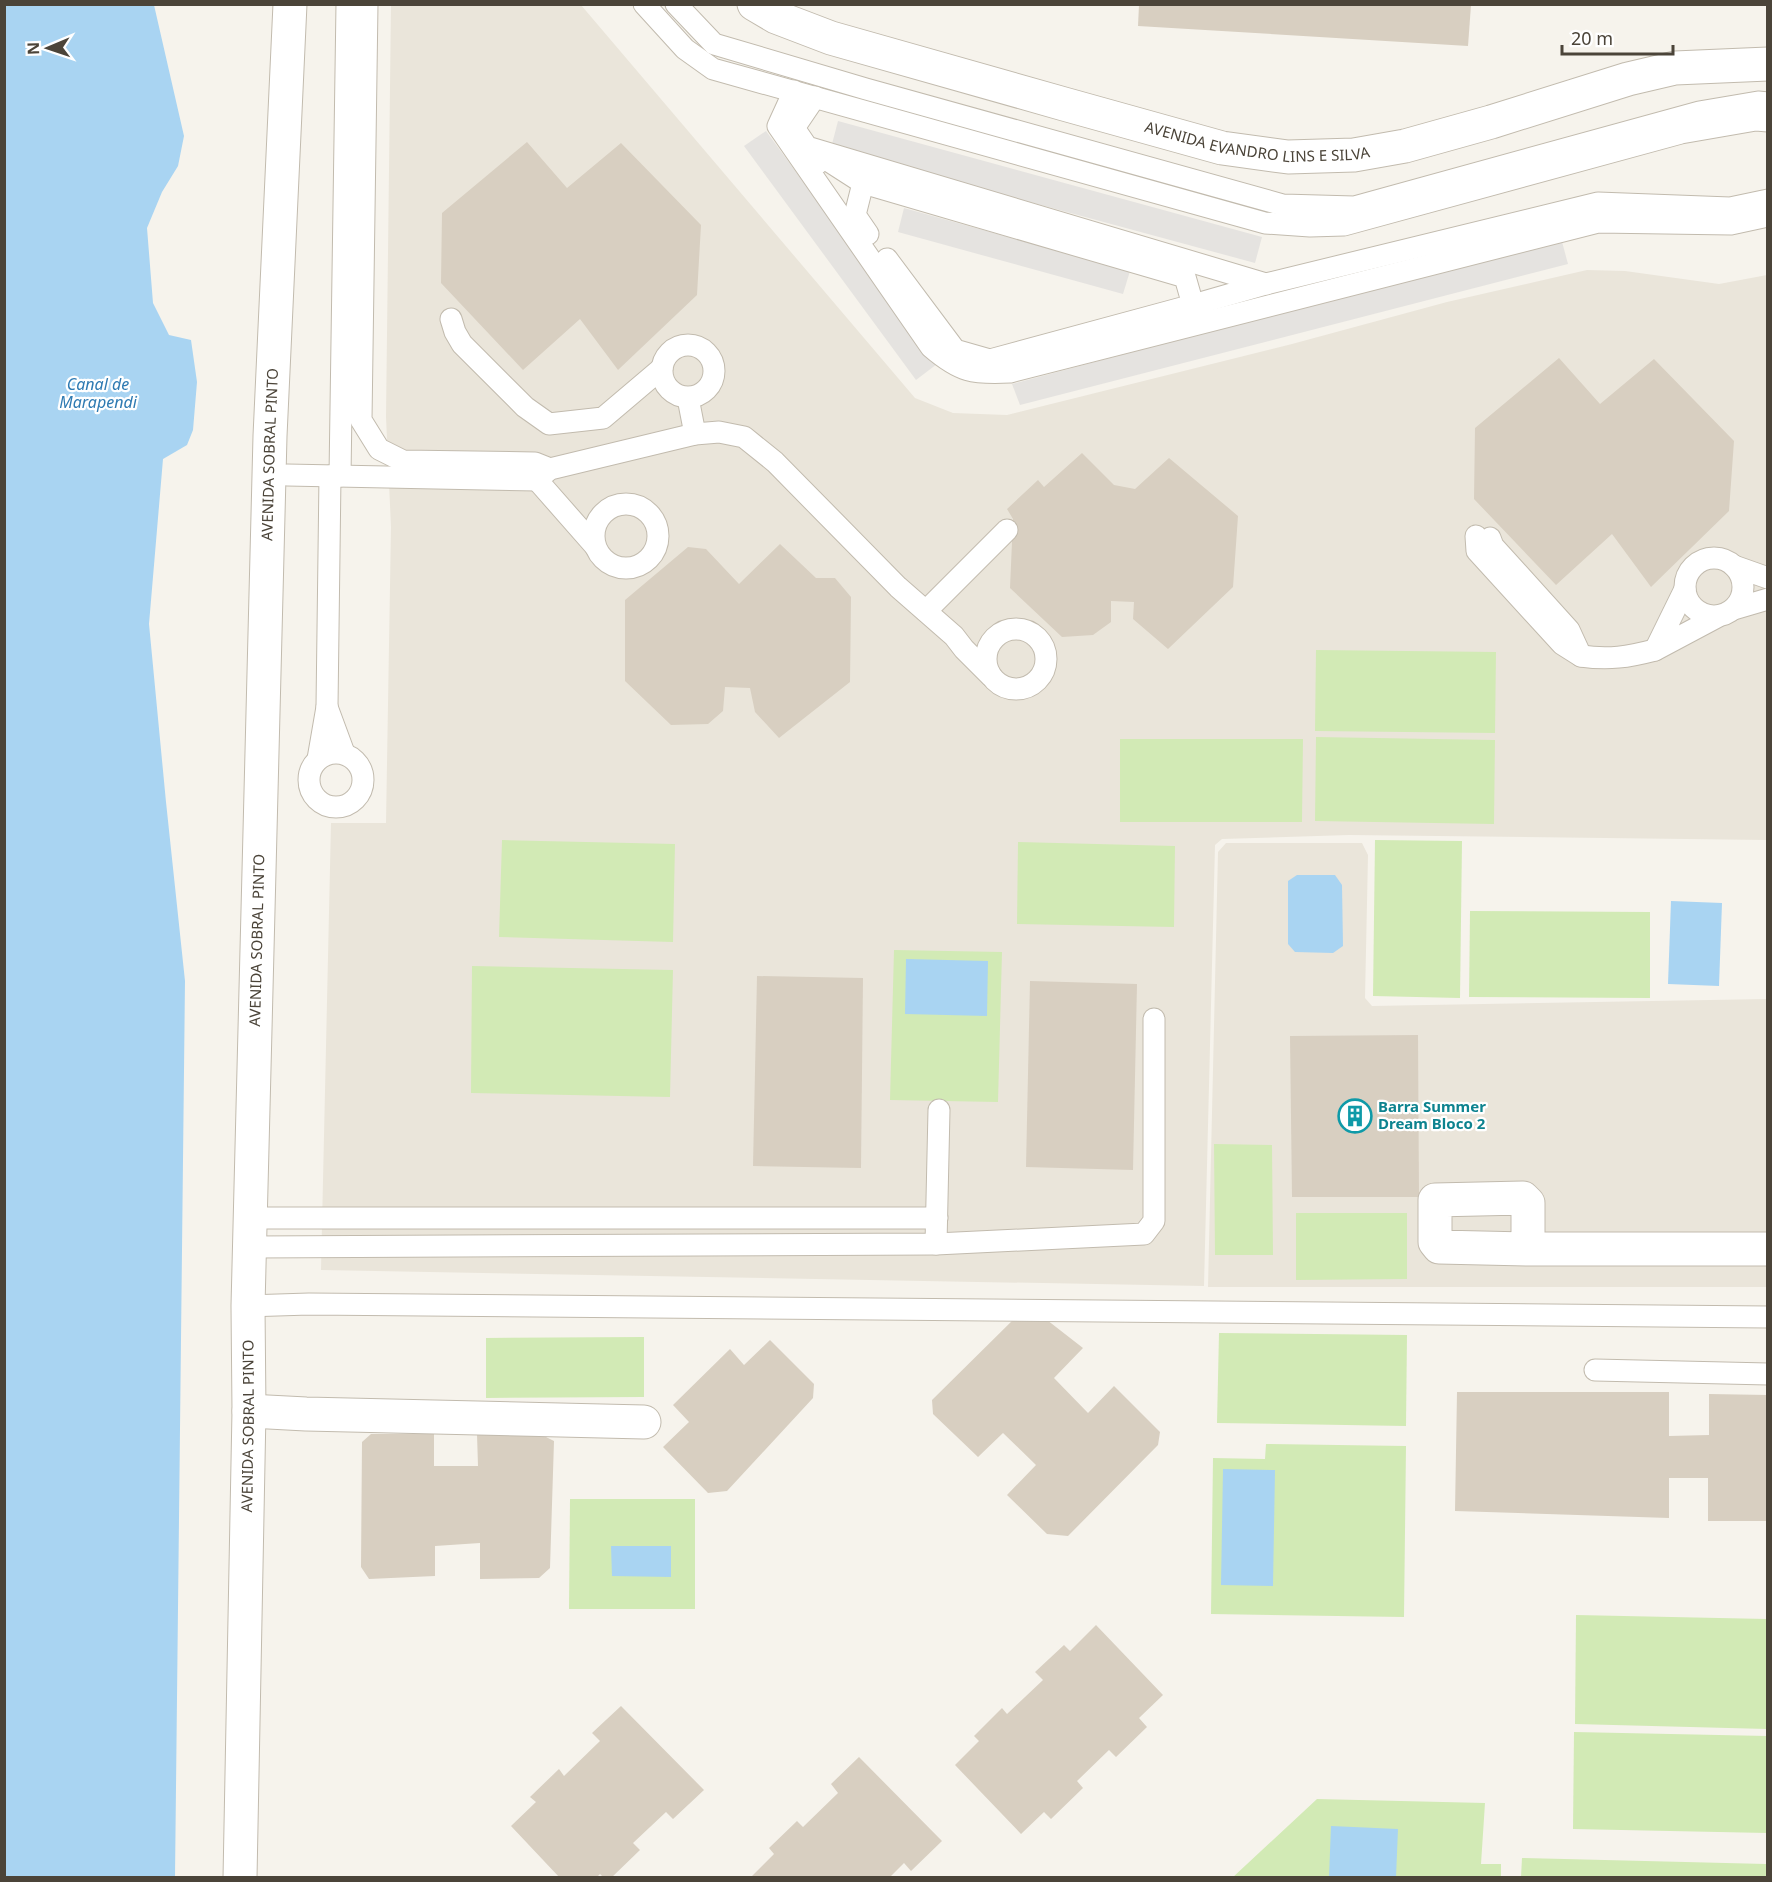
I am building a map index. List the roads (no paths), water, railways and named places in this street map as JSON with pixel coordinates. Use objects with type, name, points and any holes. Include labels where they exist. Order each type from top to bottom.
[{"type":"street","name":"AVENIDA SOBRAL PINTO","points":[[240,1878],[249,1411],[248,1305],[270,436],[290,4]]},
{"type":"street","name":"AVENIDA EVANDRO LINS E SILVA","points":[[754,4],[776,17],[831,38],[1222,148],[1288,157],[1354,155],[1405,146],[1628,79],[1675,68],[1767,64]]},
{"type":"street","points":[[1528,1249],[1767,1249]]},
{"type":"street","points":[[249,1411],[644,1422]]},
{"type":"lane","points":[[318,759],[327,708],[347,4]]},
{"type":"lane","points":[[367,4],[361,420],[380,449],[403,461],[535,463],[563,510],[607,563],[617,567],[639,566],[648,559],[655,550],[658,529],[647,510],[627,503],[618,504],[600,516],[593,535],[595,546]]},
{"type":"lane","points":[[644,4],[686,49],[713,69],[1266,223],[1310,226],[1344,225],[1681,134],[1756,120],[1767,121]]},
{"type":"lane","points":[[676,4],[714,44],[866,89],[1283,205],[1354,207],[1699,112],[1758,102],[1767,103]]},
{"type":"lane","points":[[794,91],[778,126],[931,347],[948,362],[979,374],[1010,372],[1598,222],[1731,224],[1767,216]]},
{"type":"lane","points":[[815,97],[794,128],[955,350],[990,360],[1266,284],[1598,203],[1730,208],[1767,200]]},
{"type":"lane","points":[[807,147],[863,183],[1185,278],[1192,305]]},
{"type":"lane","points":[[807,147],[1266,284]]},
{"type":"lane","points":[[855,215],[863,183]]},
{"type":"lane","points":[[451,319],[462,344],[525,407],[549,423],[603,418],[662,368]]},
{"type":"lane","points":[[685,344],[702,347],[715,369],[710,386],[697,396],[688,398],[680,396],[666,386],[662,377],[664,360],[669,352],[685,344]]},
{"type":"lane","points":[[688,398],[695,434]]},
{"type":"lane","points":[[287,476],[544,475],[695,434],[719,432],[744,437],[775,462],[898,587],[954,636],[963,649],[998,684],[1007,688],[1027,687],[1036,682],[1042,673],[1046,654],[1043,644],[1028,631],[1019,628],[980,637],[954,636]]},
{"type":"lane","points":[[563,510],[600,516]]},
{"type":"lane","points":[[926,611],[1007,530]]},
{"type":"lane","points":[[1483,537],[1477,552],[1562,644],[1581,656],[1604,660],[1629,657],[1655,650],[1725,613],[1767,598]]},
{"type":"lane","points":[[1655,650],[1685,589],[1686,579],[1691,570],[1707,559],[1717,558],[1767,578]]},
{"type":"lane","points":[[1725,613],[1743,592],[1743,583],[1734,566]]},
{"type":"lane","points":[[1685,589],[1692,606],[1699,612],[1725,613]]},
{"type":"lane","points":[[991,676],[986,667],[985,657],[992,639],[1000,633]]},
{"type":"lane","points":[[327,708],[344,753]]},
{"type":"lane","points":[[344,753],[352,757],[362,772],[363,780],[358,797],[343,806],[325,805],[312,794],[309,776],[312,767],[325,754],[344,753]]},
{"type":"lane","points":[[250,1232],[936,1244],[1144,1234],[1154,1221],[1154,1019]]},
{"type":"lane","points":[[936,1244],[939,1110]]},
{"type":"lane","points":[[250,1232],[937,1218]]},
{"type":"lane","points":[[248,1305],[1767,1317]]},
{"type":"lane","points":[[1595,1370],[1767,1374]]},
{"type":"water","name":"Canal de Marapendi","points":[[5,4],[154,5],[184,136],[178,166],[162,192],[147,228],[153,303],[169,335],[191,340],[197,382],[193,430],[187,445],[163,459],[149,624],[185,981],[175,1877],[5,1877]]},
{"type":"water","points":[[1297,875],[1335,875],[1342,885],[1343,946],[1333,953],[1295,952],[1288,944],[1288,881]]},
{"type":"water","points":[[1671,901],[1722,903],[1719,986],[1668,984]]},
{"type":"water","points":[[906,959],[988,961],[987,1016],[905,1014]]},
{"type":"water","points":[[1223,1469],[1275,1470],[1273,1586],[1221,1585]]},
{"type":"water","points":[[611,1546],[671,1546],[671,1577],[612,1576]]},
{"type":"water","points":[[1331,1826],[1398,1829],[1396,1877],[1329,1877]]},
{"type":"place","name":"Barra Summer Dream Bloco 2","points":[[1355,1116]]}]
